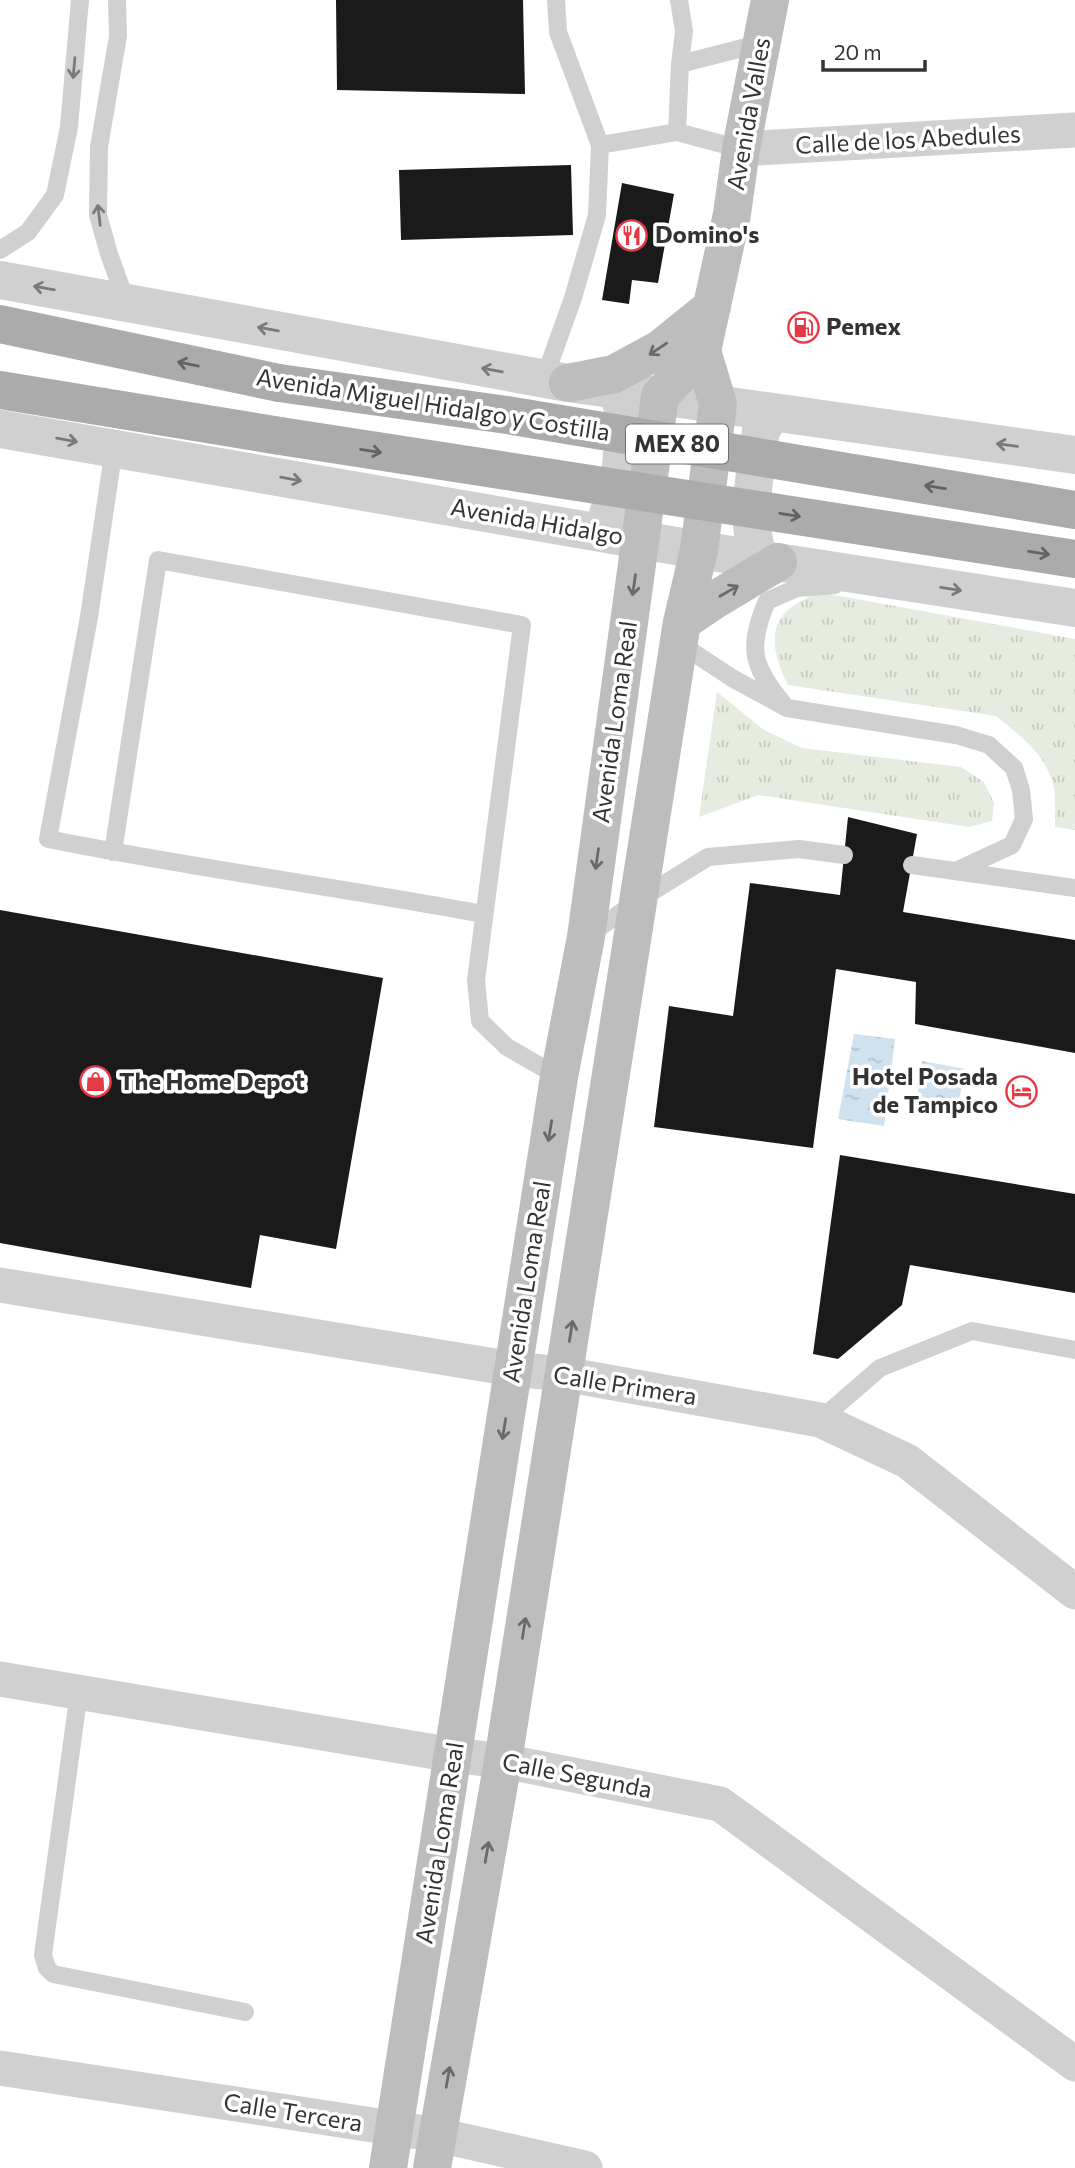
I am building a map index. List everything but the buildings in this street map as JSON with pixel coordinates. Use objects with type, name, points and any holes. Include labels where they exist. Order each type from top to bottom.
[{"type":"main road","name":"Avenida Valles","points":[[718,404],[702,351],[732,214],[741,149],[770,0]]},
{"type":"main road","points":[[556,381],[614,374],[660,349],[712,307]]},
{"type":"main road","name":"Avenida Miguel Hidalgo y Costilla","points":[[0,324],[279,383],[508,415],[1075,510]]},
{"type":"main road","points":[[660,396],[702,351]]},
{"type":"main road","name":"MEX 80","points":[[0,390],[1075,559]]},
{"type":"main road","name":"Avenida Loma Real","points":[[388,2168],[559,1077],[586,937],[660,396]]},
{"type":"main road","name":"Avenida Loma Real","points":[[435,2152],[503,1761],[637,901],[681,633],[699,550],[718,404]]},
{"type":"main road","points":[[681,633],[713,601],[769,561]]},
{"type":"street","name":"Calle de los Abedules","points":[[741,149],[1075,130]]},
{"type":"street","points":[[0,280],[556,381],[1075,455]]},
{"type":"street","points":[[593,532],[607,518],[621,468],[625,411],[614,390]]},
{"type":"street","points":[[769,561],[752,541],[754,485],[761,430],[775,411]]},
{"type":"street","name":"Avenida Hidalgo","points":[[0,429],[699,550],[1075,608]]},
{"type":"street","name":"Calle Primera","points":[[0,1285],[513,1369],[564,1374],[820,1420],[907,1461],[1075,1592]]},
{"type":"street","name":"Calle Segunda","points":[[0,1679],[453,1755],[503,1761],[720,1804],[1075,2064]]},
{"type":"street","name":"Calle Tercera","points":[[0,2068],[395,2128],[435,2152],[584,2168]]},
{"type":"lane","points":[[0,250],[28,232],[55,195],[69,127],[80,0]]},
{"type":"lane","points":[[117,0],[118,36],[99,147],[97,215],[127,304]]},
{"type":"lane","points":[[556,0],[558,32],[600,145],[597,215],[573,298],[556,381]]},
{"type":"lane","points":[[677,132],[684,31],[679,0]]},
{"type":"lane","points":[[680,64],[762,43]]},
{"type":"lane","points":[[600,145],[677,132],[741,149]]},
{"type":"lane","points":[[114,449],[89,617],[48,839],[483,915]]},
{"type":"lane","points":[[113,852],[158,560],[522,625],[476,980],[480,1021],[507,1047],[559,1077]]},
{"type":"lane","points":[[787,708],[764,681],[755,656],[757,625],[767,601],[797,588],[896,580]]},
{"type":"lane","points":[[681,633],[732,678],[787,708],[956,734],[989,745],[1014,768],[1021,790],[1024,819],[1012,845],[956,871]]},
{"type":"lane","points":[[586,937],[637,901],[708,857],[799,849],[844,856]]},
{"type":"lane","points":[[912,865],[1075,888]]},
{"type":"lane","points":[[820,1420],[880,1368],[972,1331],[1075,1350]]},
{"type":"lane","points":[[79,1692],[43,1955],[47,1968],[53,1974],[245,2012]]},
{"type":"green space","points":[[818,592],[1075,639],[1075,830],[1055,827],[1054,788],[1046,766],[1032,747],[996,716],[788,685],[777,658],[776,629],[788,610]]},
{"type":"green space","points":[[717,692],[764,730],[802,748],[961,767],[984,782],[994,803],[992,821],[969,827],[758,795],[699,817]]},
{"type":"water","points":[[854,1034],[895,1039],[884,1126],[838,1119]]},
{"type":"water","points":[[922,1061],[965,1069],[958,1106],[917,1099]]},
{"type":"place","name":"Domino's","points":[[632,235]]},
{"type":"place","name":"Pemex","points":[[803,327]]},
{"type":"place","name":"The Home Depot","points":[[96,1082]]},
{"type":"place","name":"Hotel Posada de Tampico","points":[[1021,1091]]}]
